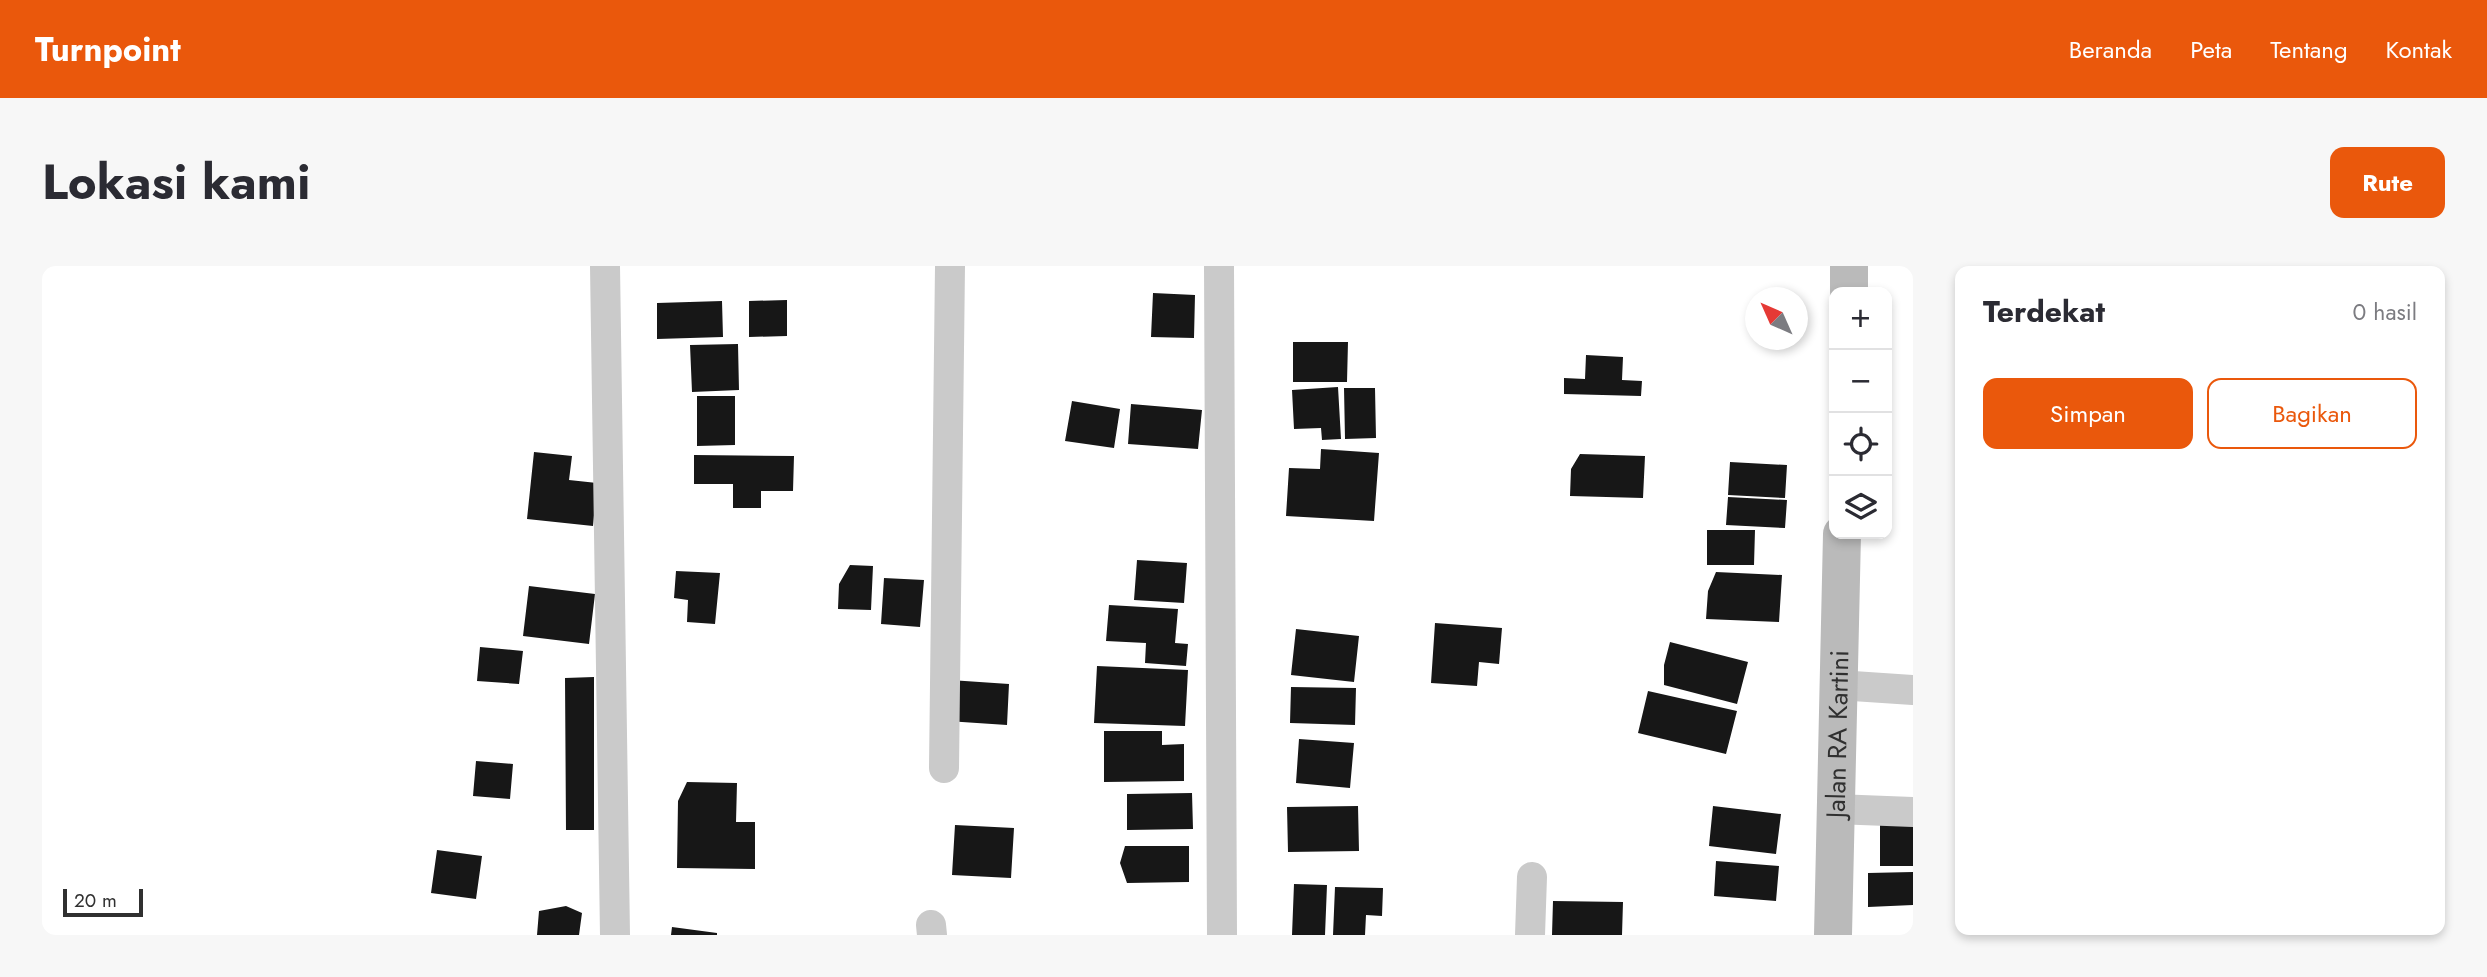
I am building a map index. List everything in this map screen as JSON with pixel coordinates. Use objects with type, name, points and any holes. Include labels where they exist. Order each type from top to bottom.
[{"type":"main road","points":[[1849,266],[1849,287]]},
{"type":"main road","name":"Jalan RA Kartini","points":[[1833,935],[1842,539]]},
{"type":"street","points":[[605,266],[615,935]]},
{"type":"street","points":[[944,768],[950,266]]},
{"type":"street","points":[[1219,266],[1222,935]]},
{"type":"street","points":[[1838,685],[1913,690]]},
{"type":"street","points":[[1835,809],[1913,812]]},
{"type":"street","points":[[1530,935],[1532,877]]},
{"type":"building","points":[[1153,293],[1195,295],[1194,338],[1151,337]]},
{"type":"building","points":[[787,300],[787,336],[749,337],[749,301]]},
{"type":"building","points":[[722,301],[723,337],[657,339],[657,303]]},
{"type":"building","points":[[1293,342],[1348,342],[1347,382],[1293,382]]},
{"type":"building","points":[[738,344],[739,390],[692,392],[690,345]]},
{"type":"building","points":[[1586,355],[1623,357],[1622,380],[1642,381],[1641,396],[1564,394],[1564,378],[1585,379]]},
{"type":"building","points":[[1338,387],[1341,439],[1322,440],[1321,428],[1294,429],[1292,390]]},
{"type":"building","points":[[1344,388],[1375,388],[1376,438],[1345,439]]},
{"type":"building","points":[[697,396],[735,396],[735,445],[697,446]]},
{"type":"building","points":[[1072,401],[1120,409],[1114,448],[1065,441]]},
{"type":"building","points":[[1131,404],[1202,410],[1198,449],[1128,444]]},
{"type":"building","points":[[1321,449],[1379,453],[1374,521],[1286,516],[1289,468],[1320,469]]},
{"type":"building","points":[[534,452],[572,456],[569,480],[597,483],[593,526],[527,519]]},
{"type":"building","points":[[1580,454],[1645,456],[1643,498],[1570,496],[1571,469]]},
{"type":"building","points":[[694,455],[794,456],[793,491],[761,491],[761,508],[733,508],[733,484],[694,484]]},
{"type":"building","points":[[1730,462],[1787,465],[1785,498],[1728,495]]},
{"type":"building","points":[[1728,497],[1787,500],[1785,528],[1726,525]]},
{"type":"building","points":[[1707,530],[1755,530],[1754,565],[1707,565]]},
{"type":"building","points":[[1137,560],[1187,563],[1184,603],[1134,600]]},
{"type":"building","points":[[850,565],[873,566],[871,610],[838,609],[839,584]]},
{"type":"building","points":[[676,571],[720,573],[715,624],[687,622],[688,600],[674,598]]},
{"type":"building","points":[[1716,572],[1782,575],[1779,622],[1706,619],[1708,591]]},
{"type":"building","points":[[884,578],[924,580],[920,627],[881,624]]},
{"type":"building","points":[[529,586],[595,594],[589,644],[523,636]]},
{"type":"building","points":[[1109,605],[1178,609],[1175,643],[1188,644],[1186,666],[1145,663],[1146,643],[1106,641]]},
{"type":"building","points":[[1435,623],[1502,628],[1499,664],[1479,662],[1477,686],[1431,683]]},
{"type":"building","points":[[1296,629],[1359,636],[1354,682],[1291,675]]},
{"type":"building","points":[[1670,642],[1748,662],[1737,704],[1664,685],[1664,665]]},
{"type":"building","points":[[480,647],[523,651],[519,684],[477,681]]},
{"type":"building","points":[[1097,666],[1188,670],[1185,726],[1094,723]]},
{"type":"building","points":[[594,677],[594,830],[566,830],[565,678]]},
{"type":"building","points":[[950,680],[1009,684],[1007,725],[947,721]]},
{"type":"building","points":[[1291,687],[1356,688],[1355,725],[1290,723]]},
{"type":"building","points":[[1648,691],[1737,711],[1726,754],[1638,733]]},
{"type":"building","points":[[1104,731],[1162,731],[1162,745],[1184,744],[1184,781],[1104,782]]},
{"type":"building","points":[[1299,739],[1354,743],[1350,788],[1296,783]]},
{"type":"building","points":[[476,761],[513,764],[510,799],[473,796]]},
{"type":"building","points":[[687,782],[737,783],[736,822],[755,822],[755,869],[677,868],[678,801]]},
{"type":"building","points":[[1192,793],[1193,829],[1127,830],[1127,794]]},
{"type":"building","points":[[1358,806],[1359,851],[1288,852],[1287,807]]},
{"type":"building","points":[[1713,806],[1781,814],[1776,854],[1709,846]]},
{"type":"building","points":[[1880,820],[1913,820],[1913,866],[1880,866]]},
{"type":"building","points":[[955,825],[1014,828],[1011,878],[952,875]]},
{"type":"building","points":[[1125,846],[1189,846],[1189,882],[1127,883],[1120,863]]},
{"type":"building","points":[[437,850],[482,856],[476,899],[431,893]]},
{"type":"building","points":[[1716,861],[1779,866],[1776,901],[1714,896]]},
{"type":"building","points":[[1913,872],[1913,905],[1868,907],[1868,873]]},
{"type":"building","points":[[1294,884],[1327,885],[1325,935],[1292,935]]},
{"type":"building","points":[[1335,887],[1383,888],[1382,916],[1366,915],[1365,935],[1333,935]]},
{"type":"building","points":[[1553,901],[1623,902],[1622,935],[1552,935]]},
{"type":"building","points":[[566,906],[582,913],[579,935],[537,935],[539,911]]},
{"type":"building","points":[[672,927],[717,933],[717,935],[671,935]]}]
